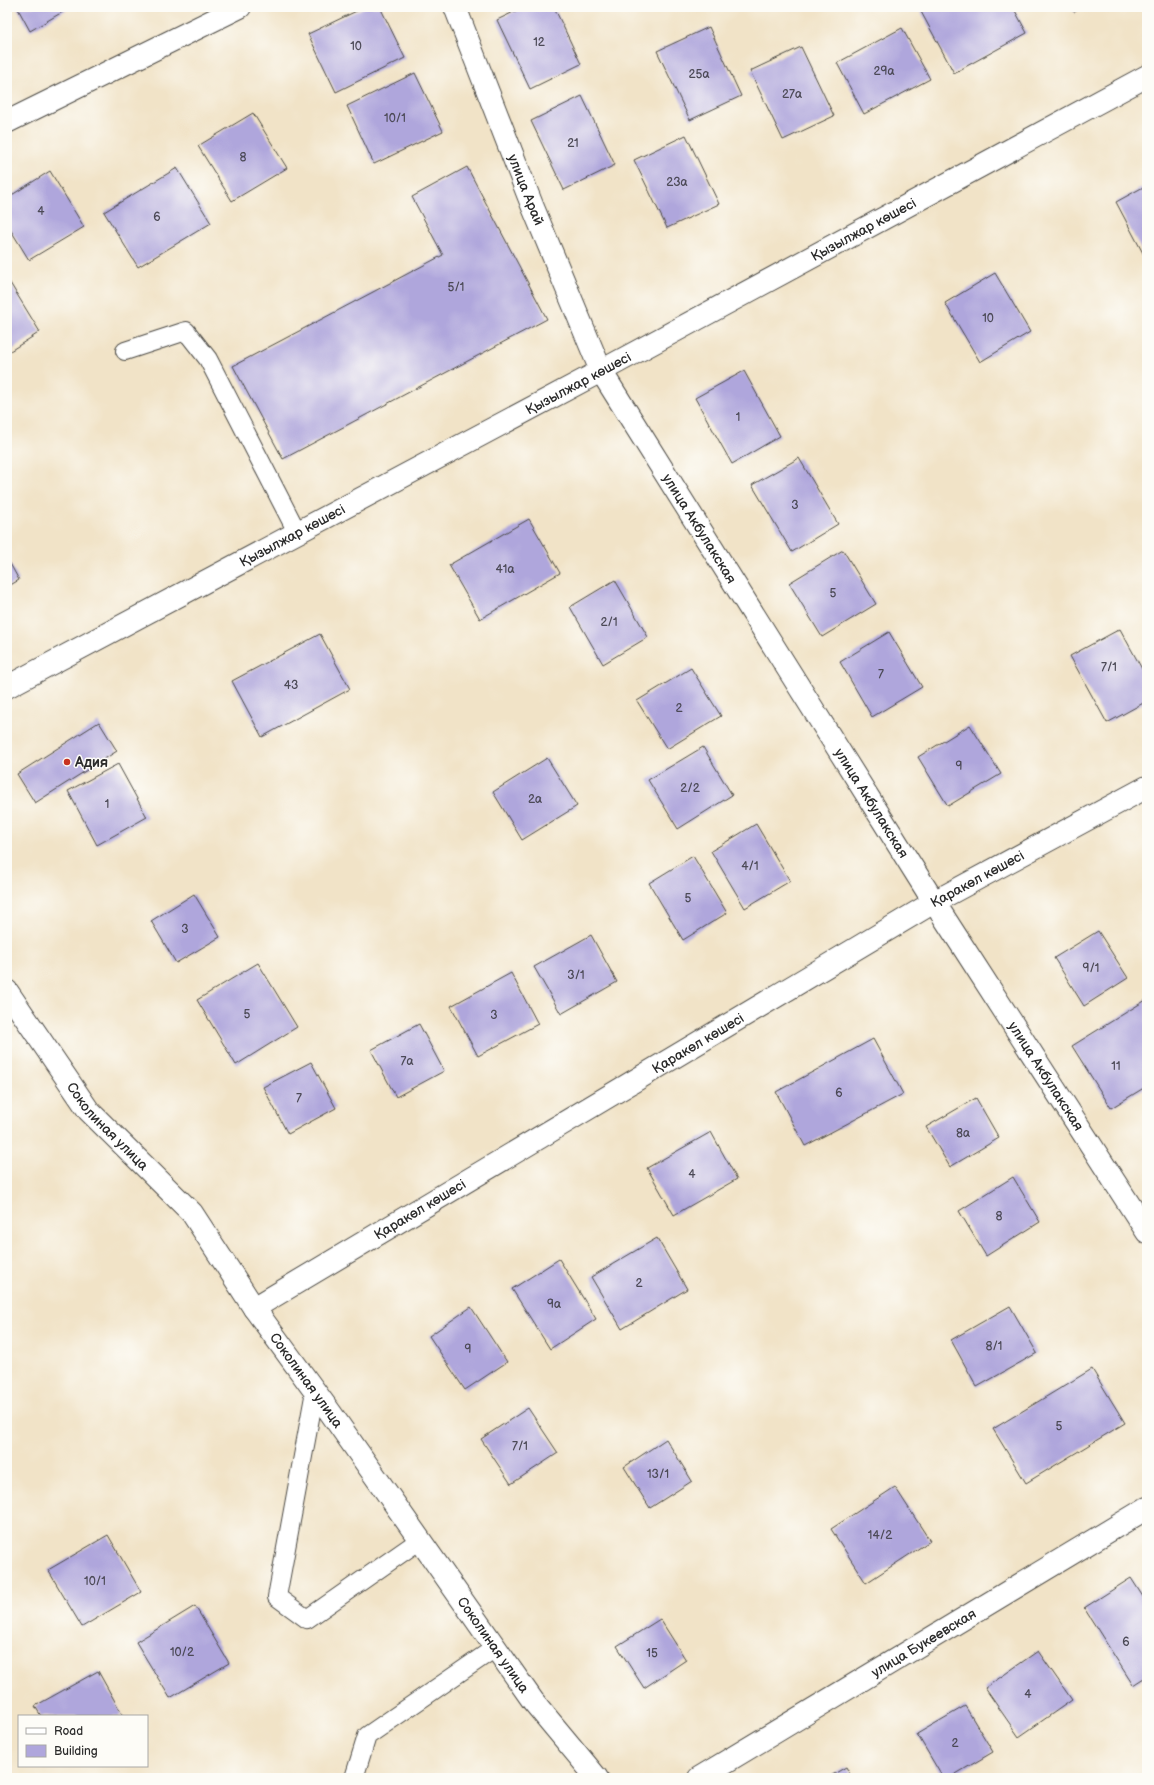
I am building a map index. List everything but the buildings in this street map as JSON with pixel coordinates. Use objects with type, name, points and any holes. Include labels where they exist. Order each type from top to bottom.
[{"type":"street","points":[[7,122],[240,7]]},
{"type":"street","name":"улица Арай","points":[[455,7],[532,205],[601,371]]},
{"type":"street","name":"Қызылжар көшесі","points":[[7,687],[601,371],[1147,76]]},
{"type":"street","name":"улица Акбулакская","points":[[601,371],[934,902],[1147,1232]]},
{"type":"street","name":"Қаракөл көшесі","points":[[254,1308],[934,902],[1147,787]]},
{"type":"street","name":"Соколиная улица","points":[[7,991],[89,1111],[192,1213],[254,1308],[315,1391],[532,1702],[597,1778]]},
{"type":"street","name":"улица Букеевская","points":[[699,1778],[1147,1508]]},
{"type":"lane","points":[[125,352],[186,331],[208,359],[297,532]]},
{"type":"lane","points":[[315,1391],[277,1597],[307,1619],[420,1540]]},
{"type":"lane","points":[[354,1778],[367,1736],[495,1648]]},
{"type":"place","name":"Адия","points":[[67,762]]}]
